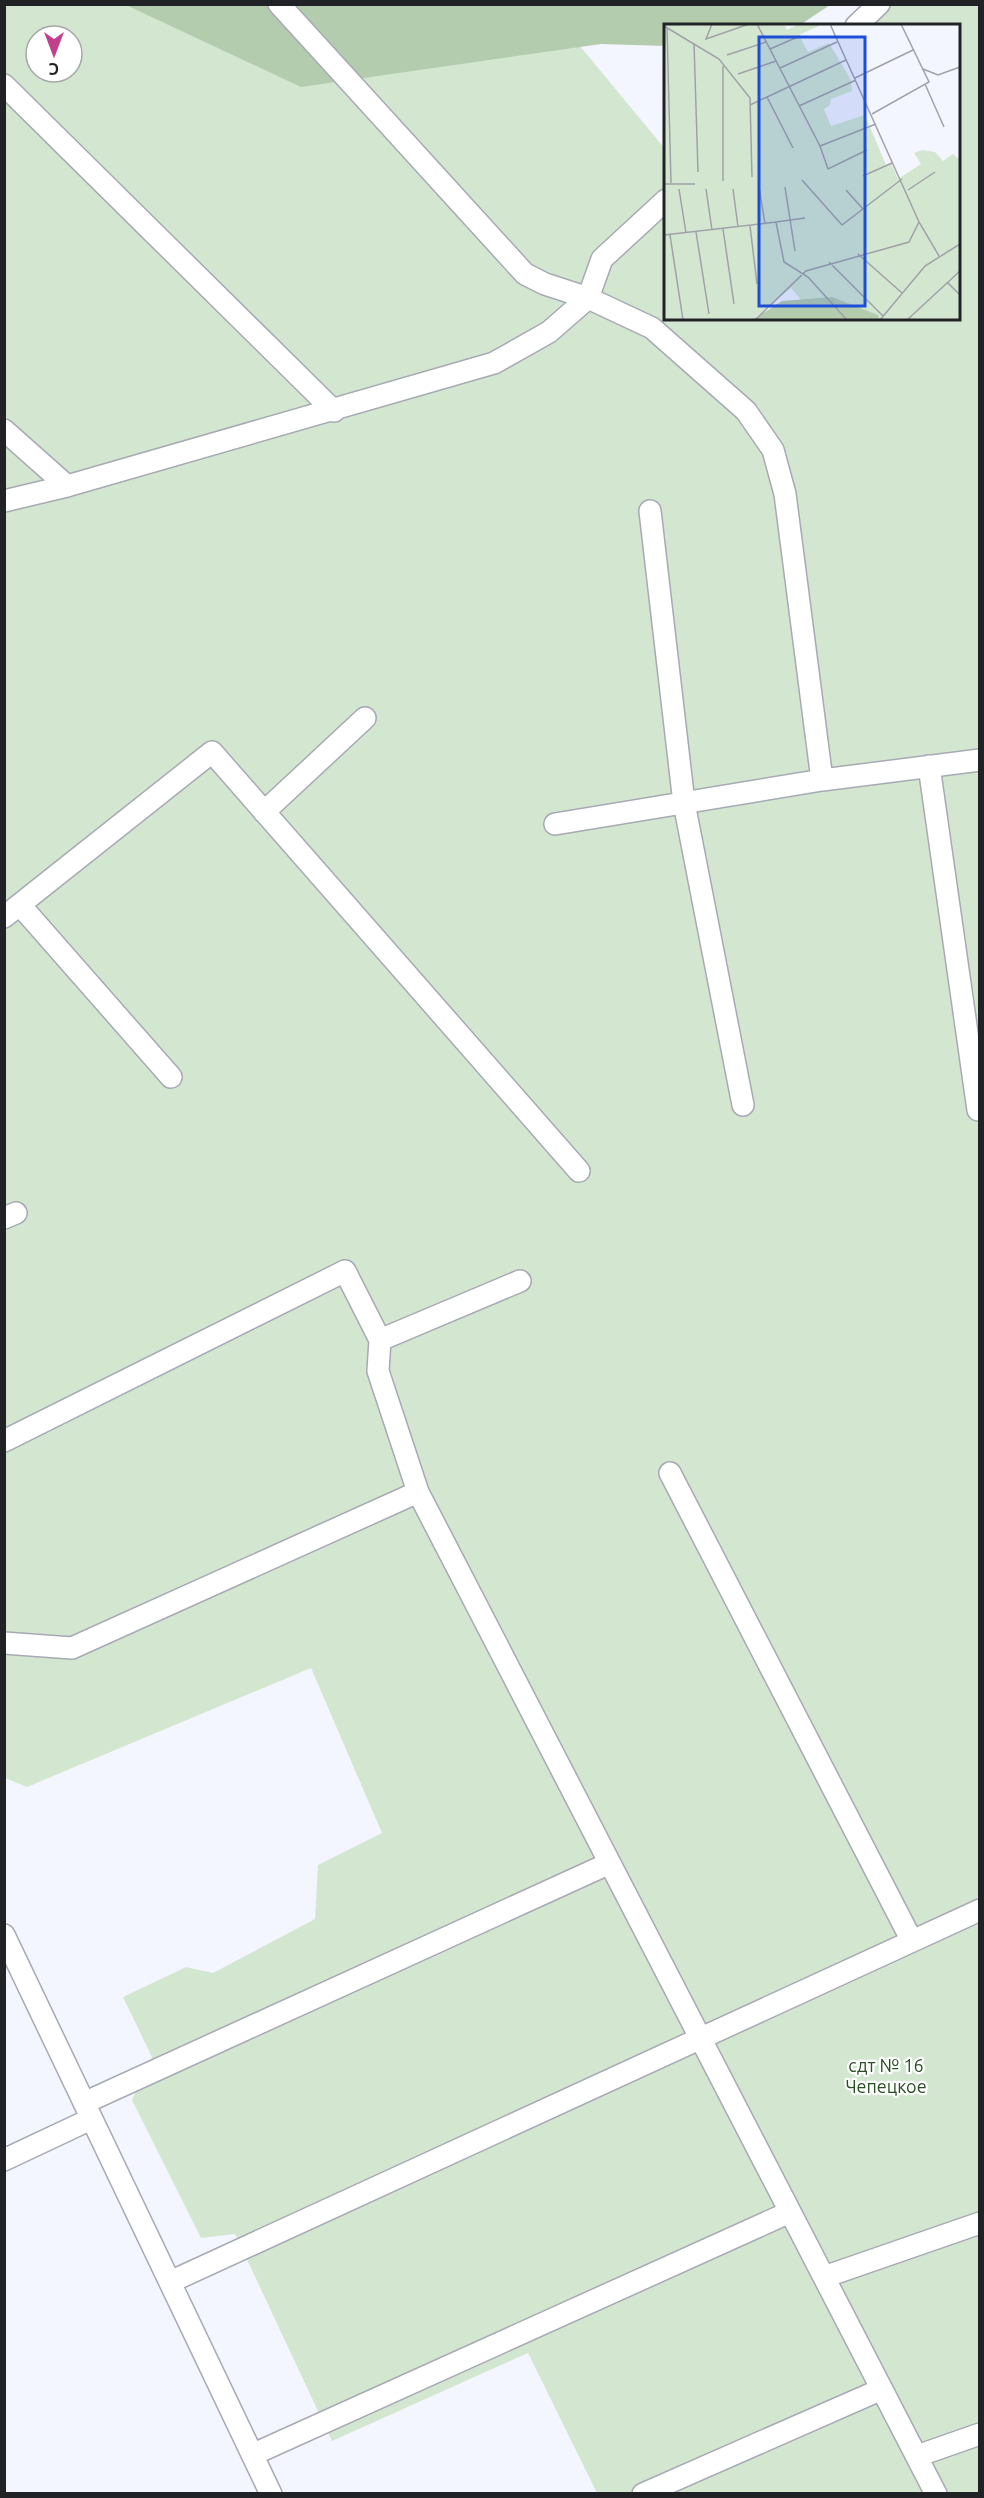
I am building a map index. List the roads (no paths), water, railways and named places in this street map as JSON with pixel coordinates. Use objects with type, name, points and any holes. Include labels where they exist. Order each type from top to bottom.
[{"type":"lane","points":[[279,4],[525,274],[545,284],[588,298],[652,328],[746,411],[773,450],[785,494],[822,780]]},
{"type":"lane","points":[[858,24],[879,4]]},
{"type":"lane","points":[[4,85],[334,411]]},
{"type":"lane","points":[[4,501],[67,486],[334,411],[494,363],[549,333],[588,298],[602,259],[664,202]]},
{"type":"lane","points":[[4,430],[67,486]]},
{"type":"lane","points":[[650,511],[684,803],[743,1105]]},
{"type":"lane","points":[[264,812],[364,718]]},
{"type":"lane","points":[[171,1077],[12,911],[212,752],[579,1171]]},
{"type":"lane","points":[[555,824],[822,780],[980,760]]},
{"type":"lane","points":[[929,766],[978,1110]]},
{"type":"lane","points":[[4,1441],[345,1271],[380,1340],[378,1371],[418,1492],[936,2493]]},
{"type":"lane","points":[[380,1340],[520,1281]]},
{"type":"lane","points":[[670,1473],[912,1941]]},
{"type":"lane","points":[[4,1643],[72,1648],[418,1492]]},
{"type":"lane","points":[[4,2160],[87,2111],[610,1863]]},
{"type":"lane","points":[[170,2282],[980,1910]]},
{"type":"lane","points":[[4,1935],[271,2493]]},
{"type":"lane","points":[[254,2454],[790,2212]]},
{"type":"lane","points":[[824,2277],[980,2223]]},
{"type":"lane","points":[[643,2493],[882,2389]]},
{"type":"lane","points":[[917,2456],[980,2434]]},
{"type":"park label","name":"сдт № 16 Чепецкое","points":[[886,2075]]}]
